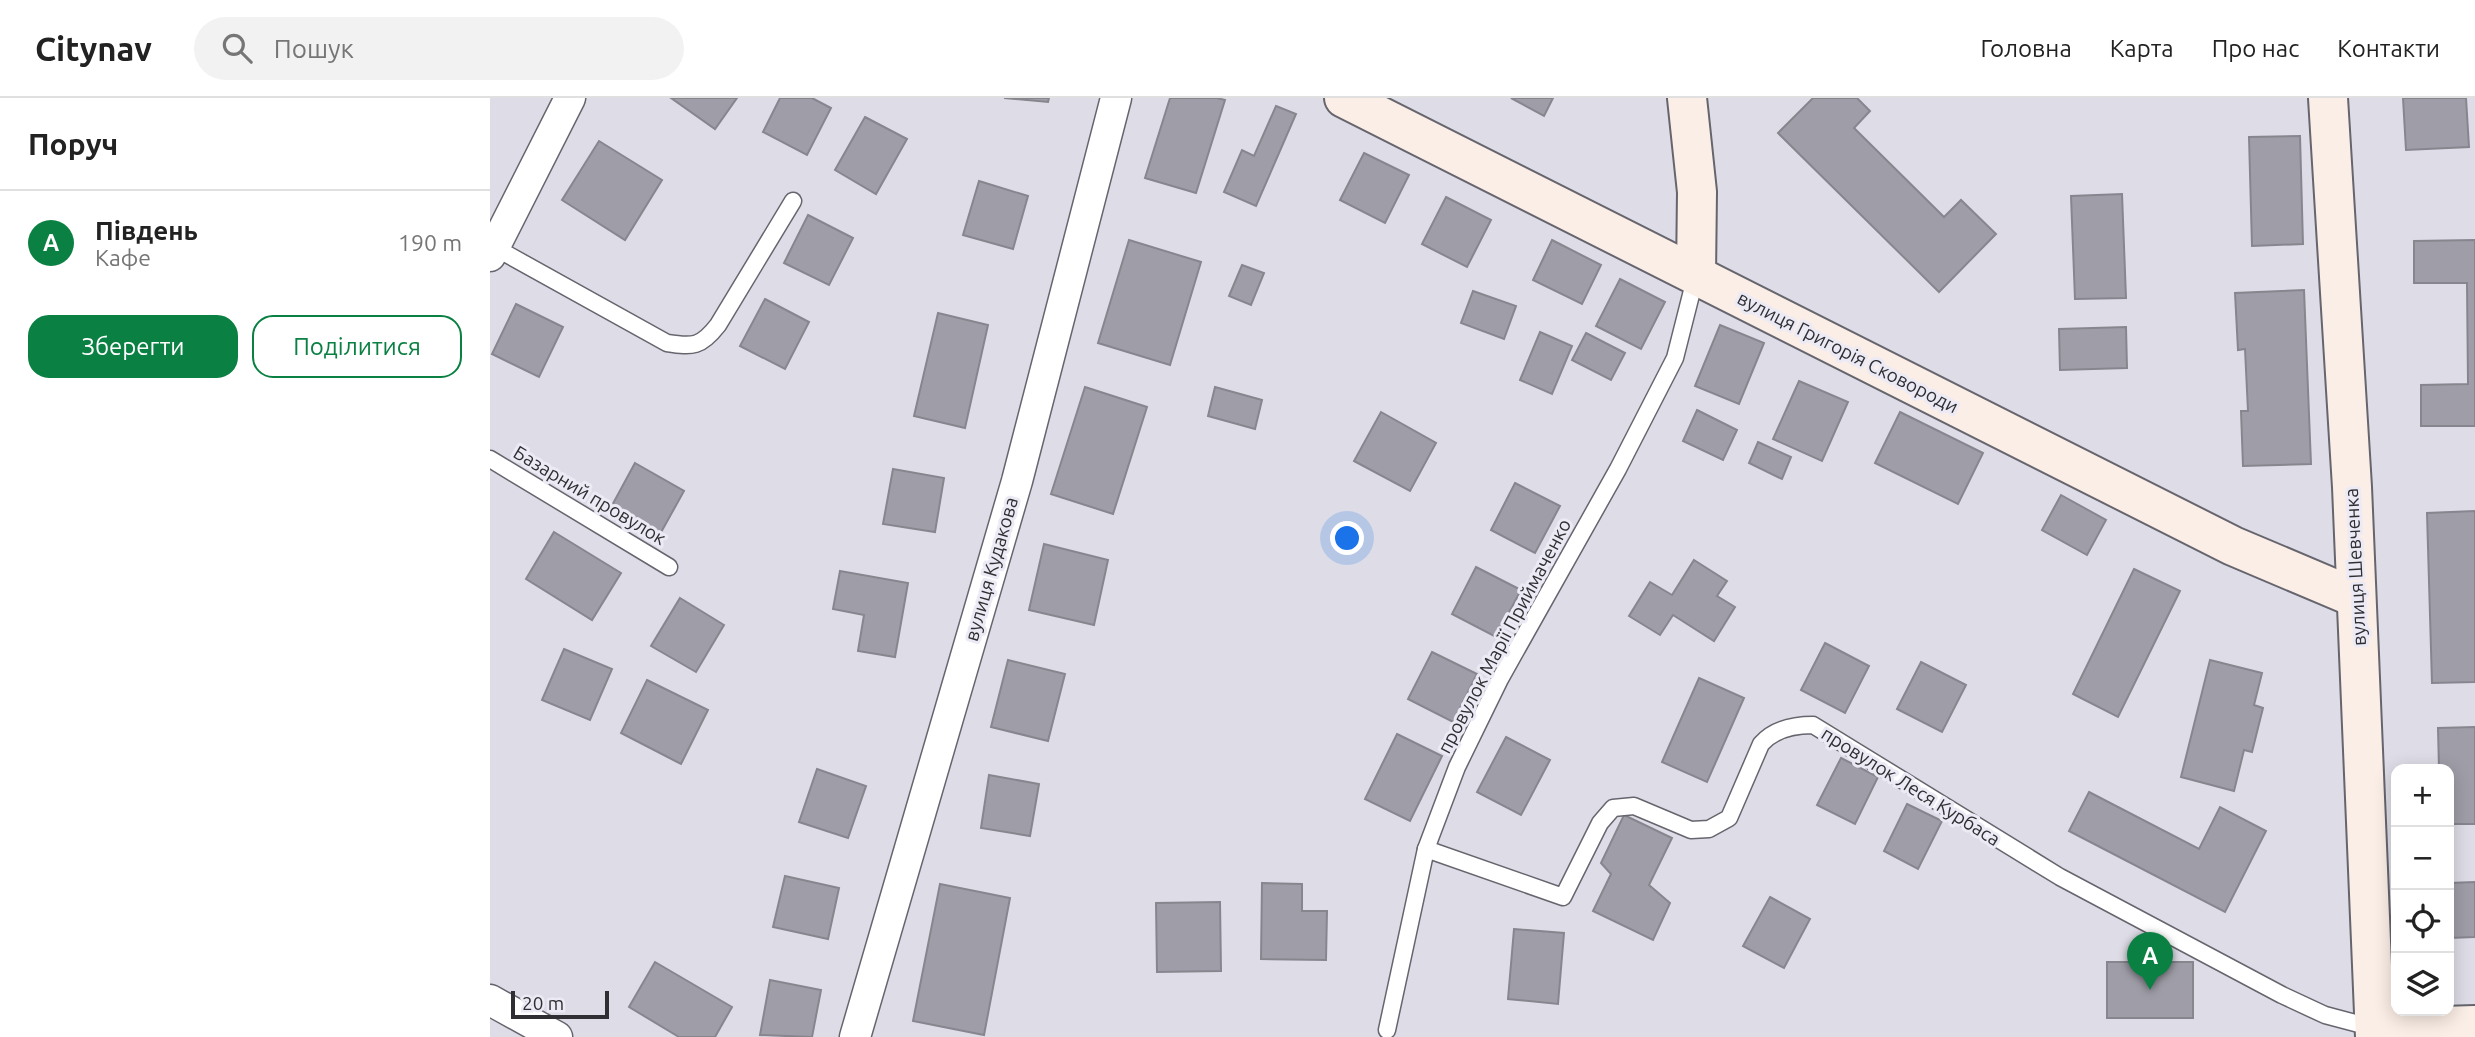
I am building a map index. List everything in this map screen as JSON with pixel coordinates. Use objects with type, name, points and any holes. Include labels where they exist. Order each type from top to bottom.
[{"type":"street","points":[[492,251],[570,98]]},
{"type":"street","name":"вулиця Кудакова","points":[[855,1037],[1017,481],[1116,98]]},
{"type":"street","name":"вулиця Григорія Сковороди","points":[[1344,98],[2233,546],[2357,598]]},
{"type":"street","points":[[1687,98],[1696,192],[1696,275]]},
{"type":"street","name":"вулиця Шевченка","points":[[2328,98],[2357,598],[2375,1033]]},
{"type":"street","points":[[490,1000],[557,1037]]},
{"type":"street","name":"провулок Леся Курбаса","points":[[2375,1033],[2475,1025]]},
{"type":"lane","points":[[492,251],[667,343],[692,346],[708,338],[718,325],[793,201]]},
{"type":"lane","name":"провулок Марії Приймаченко","points":[[1387,1030],[1426,849],[1457,767],[1500,679],[1618,469],[1675,358],[1696,275]]},
{"type":"lane","name":"Базарний провулок","points":[[490,459],[669,567]]},
{"type":"lane","name":"провулок Леся Курбаса","points":[[1426,849],[1563,897],[1600,823],[1614,808],[1634,806],[1691,830],[1709,829],[1729,818],[1761,744],[1769,734],[1797,725],[1813,726],[2060,877],[2283,995],[2325,1015],[2375,1033]]},
{"type":"building","points":[[671,98],[737,98],[715,129]]},
{"type":"building","points":[[780,98],[812,98],[831,108],[807,155],[763,132]]},
{"type":"building","points":[[1004,98],[1049,98],[1048,102]]},
{"type":"building","points":[[1170,98],[1225,100],[1196,193],[1145,178]]},
{"type":"building","points":[[1511,98],[1553,98],[1544,116]]},
{"type":"building","points":[[1813,98],[1857,98],[1870,111],[1854,128],[1944,217],[1961,200],[1996,234],[1939,292],[1778,133]]},
{"type":"building","points":[[2403,98],[2466,98],[2469,147],[2406,150]]},
{"type":"building","points":[[1276,106],[1296,114],[1256,206],[1224,192],[1242,150],[1254,156]]},
{"type":"building","points":[[865,117],[907,139],[876,194],[835,170]]},
{"type":"building","points":[[2300,136],[2303,244],[2252,246],[2249,137]]},
{"type":"building","points":[[599,141],[662,180],[625,240],[562,200]]},
{"type":"building","points":[[1364,153],[1409,175],[1385,223],[1340,200]]},
{"type":"building","points":[[979,181],[1028,196],[1013,249],[963,235]]},
{"type":"building","points":[[2122,194],[2126,298],[2075,299],[2071,196]]},
{"type":"building","points":[[1446,197],[1491,220],[1467,267],[1422,244]]},
{"type":"building","points":[[808,215],[853,238],[829,285],[784,263]]},
{"type":"building","points":[[1129,240],[1201,262],[1170,365],[1098,343]]},
{"type":"building","points":[[1552,240],[1601,265],[1582,304],[1533,280]]},
{"type":"building","points":[[2475,240],[2475,426],[2421,426],[2421,385],[2468,384],[2467,283],[2414,283],[2414,241]]},
{"type":"building","points":[[1242,265],[1264,273],[1251,305],[1229,296]]},
{"type":"building","points":[[1620,279],[1665,302],[1641,349],[1596,326]]},
{"type":"building","points":[[2304,290],[2311,464],[2243,466],[2241,411],[2248,411],[2245,349],[2238,350],[2235,293]]},
{"type":"building","points":[[1473,291],[1516,306],[1504,339],[1461,323]]},
{"type":"building","points":[[765,299],[809,322],[785,369],[740,346]]},
{"type":"building","points":[[516,304],[563,327],[539,377],[492,354]]},
{"type":"building","points":[[938,313],[988,325],[965,428],[914,416]]},
{"type":"building","points":[[1720,325],[1764,343],[1739,404],[1695,386]]},
{"type":"building","points":[[2126,327],[2127,368],[2060,370],[2059,329]]},
{"type":"building","points":[[1540,332],[1572,346],[1552,394],[1520,380]]},
{"type":"building","points":[[1586,333],[1625,353],[1611,380],[1572,360]]},
{"type":"building","points":[[1799,381],[1848,402],[1822,461],[1773,439]]},
{"type":"building","points":[[1085,387],[1147,407],[1113,514],[1051,494]]},
{"type":"building","points":[[1215,387],[1262,400],[1255,429],[1208,416]]},
{"type":"building","points":[[1697,410],[1737,430],[1723,460],[1683,441]]},
{"type":"building","points":[[1381,412],[1436,443],[1410,491],[1354,461]]},
{"type":"building","points":[[1900,412],[1983,453],[1958,504],[1875,463]]},
{"type":"building","points":[[1758,442],[1791,457],[1782,479],[1749,463]]},
{"type":"building","points":[[635,463],[684,491],[659,536],[610,509]]},
{"type":"building","points":[[893,469],[944,478],[935,532],[883,524]]},
{"type":"building","points":[[1515,483],[1560,506],[1535,553],[1491,530]]},
{"type":"building","points":[[2061,495],[2106,520],[2087,555],[2042,530]]},
{"type":"building","points":[[2475,511],[2475,682],[2432,683],[2427,513]]},
{"type":"building","points":[[554,532],[621,573],[592,620],[526,579]]},
{"type":"building","points":[[1044,544],[1108,560],[1094,625],[1029,610]]},
{"type":"building","points":[[1694,560],[1727,581],[1717,596],[1735,607],[1714,641],[1673,615],[1660,635],[1629,616],[1650,582],[1672,595]]},
{"type":"building","points":[[1476,567],[1521,590],[1496,637],[1452,614]]},
{"type":"building","points":[[2134,569],[2180,591],[2118,717],[2073,694]]},
{"type":"building","points":[[840,571],[908,583],[895,657],[858,651],[864,615],[833,609]]},
{"type":"building","points":[[680,598],[724,625],[696,672],[651,646]]},
{"type":"building","points":[[1825,643],[1869,666],[1845,713],[1801,690]]},
{"type":"building","points":[[564,649],[612,669],[590,720],[542,700]]},
{"type":"building","points":[[1432,652],[1477,674],[1453,722],[1408,699]]},
{"type":"building","points":[[1008,660],[1065,674],[1048,741],[991,727]]},
{"type":"building","points":[[2210,660],[2262,673],[2254,705],[2263,708],[2252,752],[2244,750],[2234,791],[2181,777]]},
{"type":"building","points":[[1921,662],[1966,685],[1942,732],[1897,709]]},
{"type":"building","points":[[1699,678],[1744,698],[1707,782],[1662,762]]},
{"type":"building","points":[[647,680],[708,710],[681,764],[621,733]]},
{"type":"building","points":[[2475,727],[2475,824],[2454,824],[2454,764],[2439,764],[2438,728]]},
{"type":"building","points":[[1397,734],[1442,756],[1410,821],[1365,799]]},
{"type":"building","points":[[1506,737],[1550,760],[1521,815],[1477,792]]},
{"type":"building","points":[[1841,758],[1878,777],[1855,824],[1817,805]]},
{"type":"building","points":[[817,769],[866,786],[848,838],[799,822]]},
{"type":"building","points":[[989,775],[1039,784],[1030,836],[981,828]]},
{"type":"building","points":[[2089,792],[2199,849],[2220,807],[2266,831],[2225,912],[2069,831]]},
{"type":"building","points":[[1907,804],[1942,821],[1918,869],[1884,851]]},
{"type":"building","points":[[1624,815],[1672,838],[1649,885],[1670,903],[1653,940],[1593,911],[1611,874],[1601,863]]},
{"type":"building","points":[[785,876],[839,888],[828,939],[773,927]]},
{"type":"building","points":[[2475,882],[2475,937],[2454,938],[2454,883]]},
{"type":"building","points":[[1262,883],[1302,884],[1302,911],[1327,911],[1326,960],[1261,959]]},
{"type":"building","points":[[940,884],[1010,898],[984,1035],[913,1021]]},
{"type":"building","points":[[1770,897],[1810,919],[1784,968],[1743,946]]},
{"type":"building","points":[[1220,902],[1221,971],[1157,972],[1156,903]]},
{"type":"building","points":[[1514,929],[1564,933],[1558,1004],[1508,999]]},
{"type":"building","points":[[655,962],[732,1007],[715,1037],[679,1037],[629,1007]]},
{"type":"building","points":[[2107,962],[2193,962],[2193,1018],[2107,1018]]},
{"type":"building","points":[[770,980],[821,990],[812,1037],[760,1035]]},
{"type":"place","name":"Південь","points":[[2150,990]]}]
